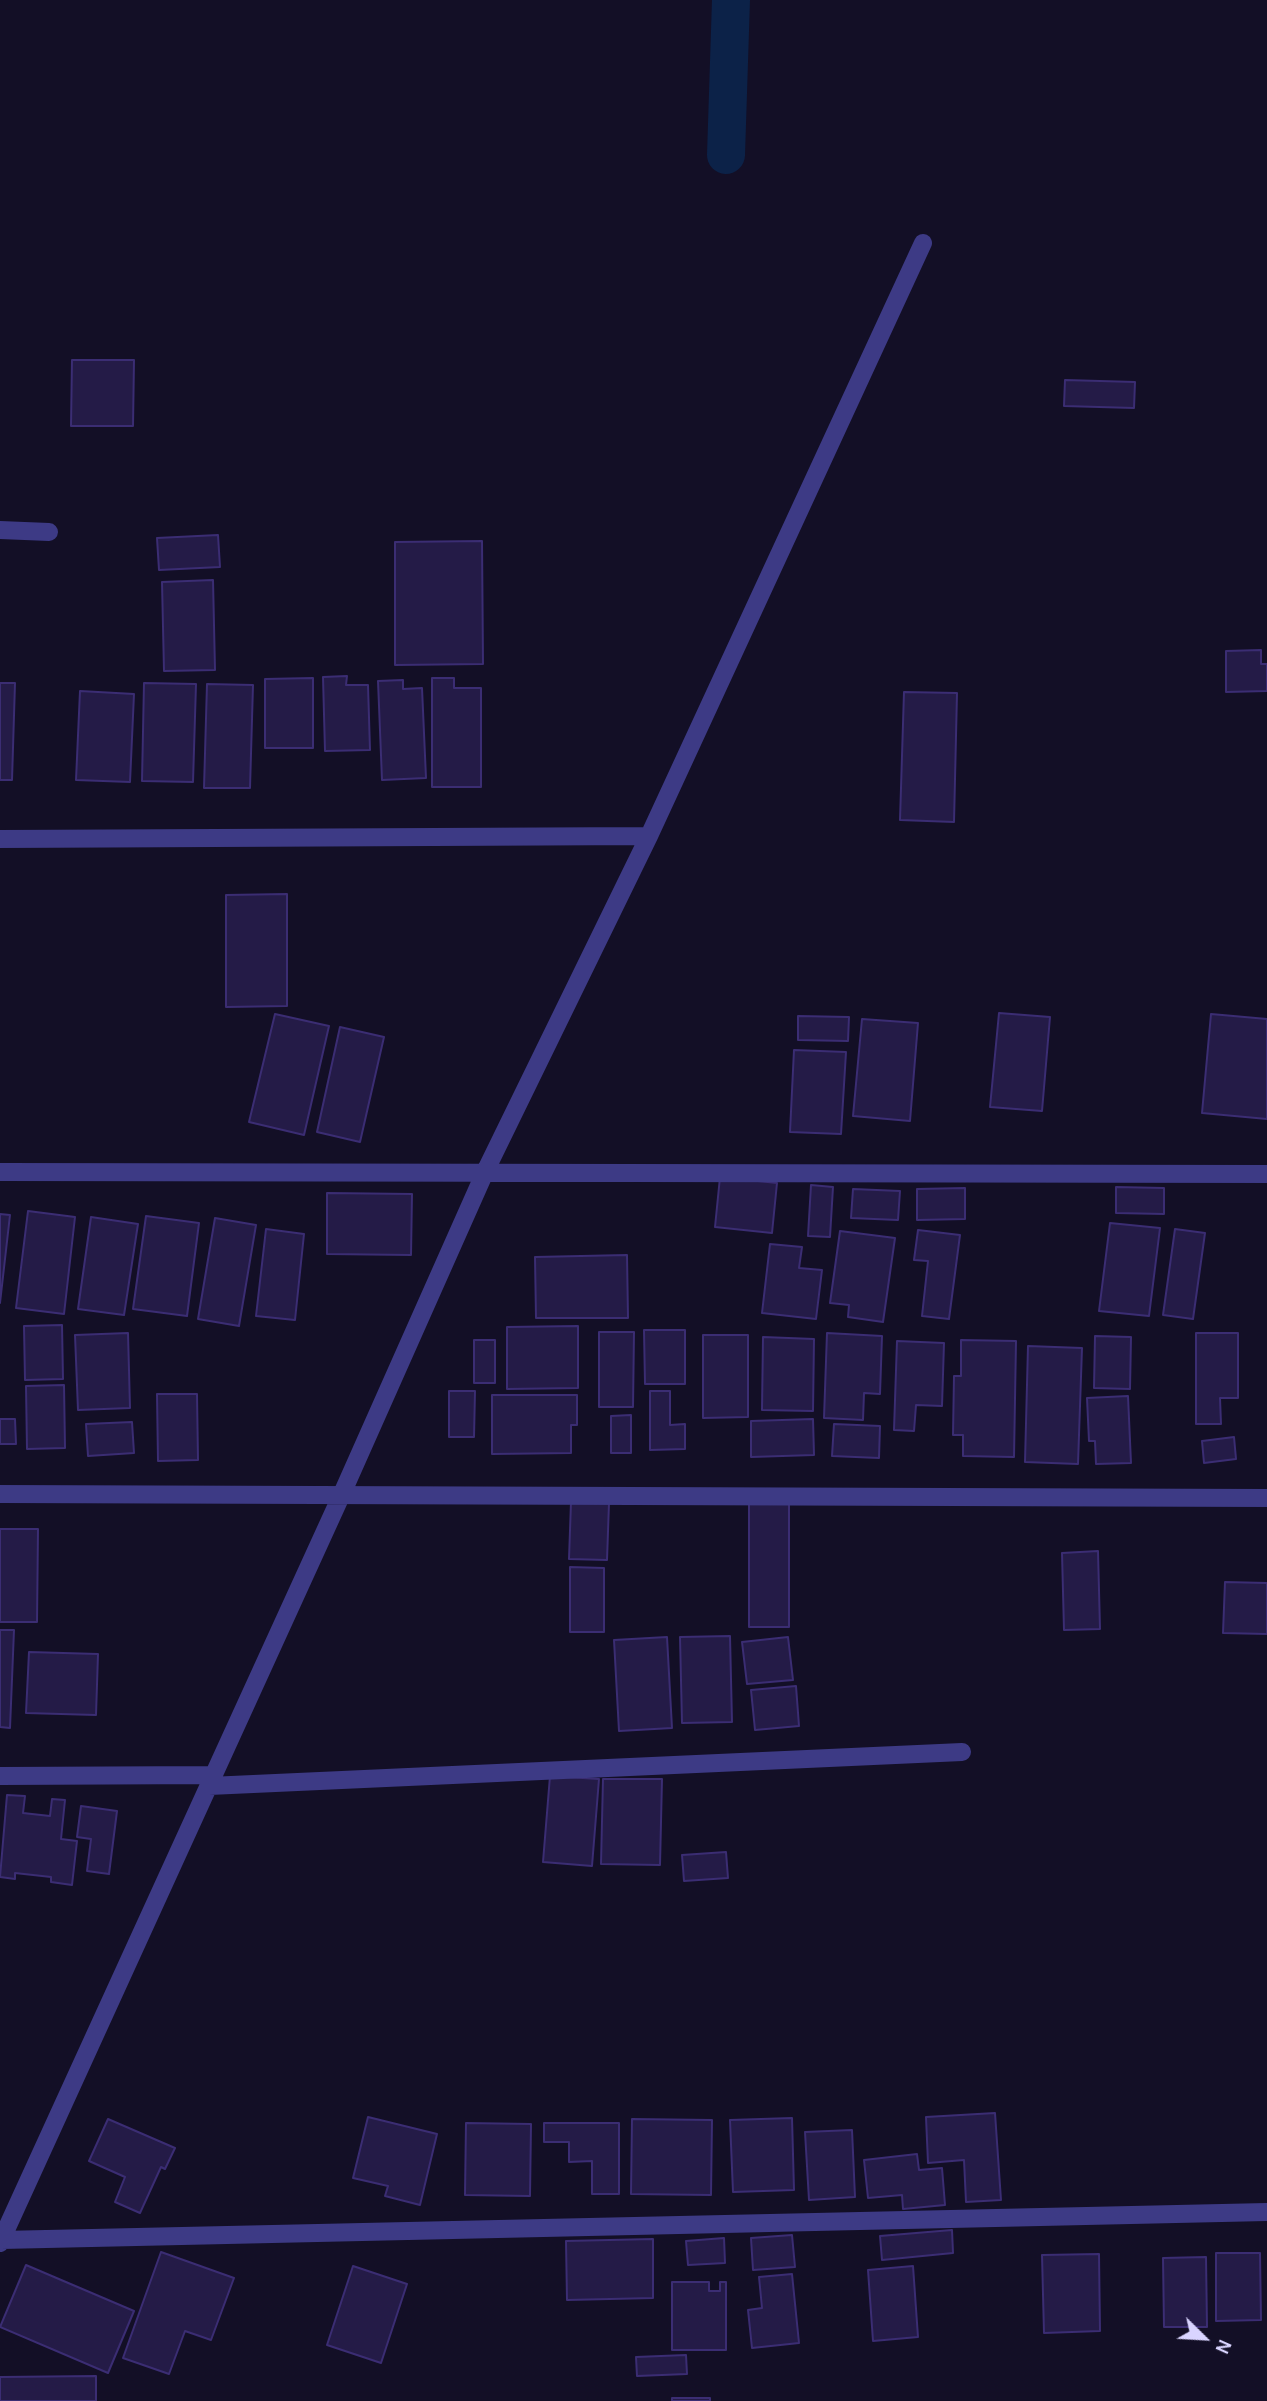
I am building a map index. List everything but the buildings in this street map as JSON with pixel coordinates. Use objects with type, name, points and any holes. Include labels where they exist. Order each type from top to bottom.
[{"type":"street","points":[[923,243],[649,836],[485,1172],[341,1496],[1,2242],[1267,2212]]},
{"type":"street","points":[[0,530],[49,532]]},
{"type":"street","points":[[0,839],[649,836]]},
{"type":"street","points":[[0,1172],[1267,1174]]},
{"type":"street","points":[[0,1494],[1267,1498]]},
{"type":"street","points":[[0,1776],[211,1781],[962,1752]]},
{"type":"waterway","points":[[726,155],[731,0]]}]
